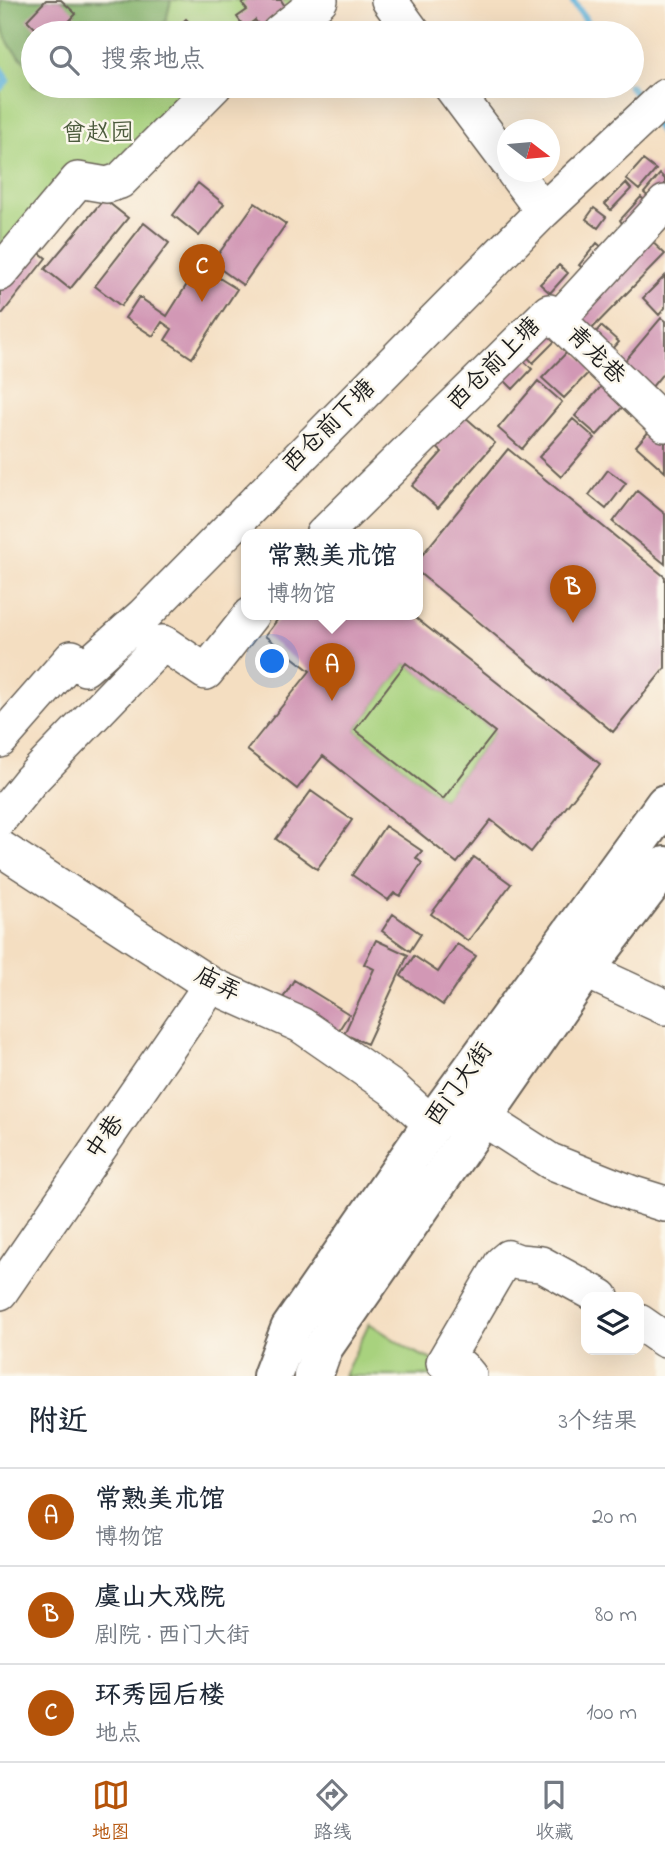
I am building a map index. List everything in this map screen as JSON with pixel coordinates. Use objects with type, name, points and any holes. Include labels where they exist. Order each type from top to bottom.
[{"type":"main road","name":"西门大街","points":[[272,1376],[290,1329],[432,1124],[665,804]]},
{"type":"main road","name":"西门大街","points":[[313,1376],[323,1348],[585,970],[665,866]]},
{"type":"street","points":[[294,21],[320,0]]},
{"type":"street","points":[[389,0],[404,21]]},
{"type":"street","points":[[0,273],[78,180],[107,186],[120,181],[202,98]]},
{"type":"street","points":[[460,98],[497,147]]},
{"type":"street","name":"西仓前下塘","points":[[246,529],[543,211],[654,108]]},
{"type":"street","points":[[521,182],[543,211]]},
{"type":"street","name":"西仓前上塘","points":[[329,529],[549,312],[555,317],[564,313],[665,203]]},
{"type":"street","name":"青龙巷","points":[[555,317],[665,424]]},
{"type":"street","name":"西仓前下塘","points":[[3,730],[72,658],[85,668],[153,629],[241,535]]},
{"type":"street","points":[[0,818],[153,629],[206,671],[247,620]]},
{"type":"street","name":"庙弄","points":[[0,848],[211,985],[301,1025],[392,1088],[432,1124]]},
{"type":"street","points":[[585,970],[665,1007]]},
{"type":"street","name":"中巷","points":[[0,1292],[211,985]]},
{"type":"street","points":[[484,1118],[550,1161],[632,1194],[665,1204]]},
{"type":"street","points":[[469,1376],[462,1366],[450,1361],[444,1362],[502,1263],[508,1258],[541,1264],[592,1292]]},
{"type":"street","points":[[644,1325],[665,1340]]},
{"type":"green space","name":"曾赵园","points":[[0,0],[320,0],[294,21],[21,21],[21,98],[202,98],[120,181],[69,177],[0,261]]},
{"type":"green space","points":[[1,0],[171,0],[166,21],[21,21],[21,58],[7,40],[2,23]]},
{"type":"green space","points":[[406,663],[495,732],[443,799],[355,730]]},
{"type":"green space","points":[[369,1323],[412,1351],[469,1376],[344,1376]]},
{"type":"building","points":[[46,0],[61,0],[76,14],[69,21],[27,20]]},
{"type":"building","points":[[248,0],[281,0],[286,8],[268,21],[240,21],[237,17],[247,10],[242,4]]},
{"type":"building","points":[[643,160],[656,170],[639,190],[626,179]]},
{"type":"building","points":[[660,174],[665,179],[665,203],[661,208],[644,193]]},
{"type":"building","points":[[198,183],[224,204],[199,236],[173,215]]},
{"type":"building","points":[[626,183],[631,189],[611,210],[605,204]]},
{"type":"building","points":[[641,197],[647,203],[625,228],[620,220]]},
{"type":"building","points":[[104,199],[128,218],[70,289],[45,269]]},
{"type":"building","points":[[255,203],[286,224],[243,285],[212,263]]},
{"type":"building","points":[[594,208],[606,217],[598,228],[586,219]]},
{"type":"building","points":[[144,223],[169,243],[121,306],[95,286]]},
{"type":"building","points":[[646,236],[665,254],[581,340],[562,322]]},
{"type":"building","points":[[597,243],[614,258],[596,279],[579,265]]},
{"type":"building","points":[[31,246],[46,258],[2,314],[0,285]]},
{"type":"building","points":[[559,265],[568,273],[550,293],[540,284]]},
{"type":"building","points":[[211,273],[237,289],[192,358],[165,340],[172,329],[162,322],[153,336],[125,318],[139,297],[167,316],[191,278],[202,286]]},
{"type":"building","points":[[665,276],[665,308],[659,315],[643,298]]},
{"type":"building","points":[[661,318],[665,321],[665,371],[647,393],[618,369]]},
{"type":"building","points":[[546,322],[560,336],[533,363],[519,348]]},
{"type":"building","points":[[601,326],[619,342],[604,359],[586,344]]},
{"type":"building","points":[[571,348],[593,368],[564,398],[542,378]]},
{"type":"building","points":[[519,356],[532,369],[513,389],[500,376]]},
{"type":"building","points":[[538,381],[562,402],[522,449],[498,428]]},
{"type":"building","points":[[606,381],[628,401],[597,435],[575,416]]},
{"type":"building","points":[[456,409],[495,443],[438,508],[412,486],[442,452],[428,440]]},
{"type":"building","points":[[573,419],[595,438],[561,477],[539,457]]},
{"type":"building","points":[[652,428],[665,439],[665,472],[636,446]]},
{"type":"building","points":[[508,449],[665,577],[665,668],[613,732],[423,576],[423,554]]},
{"type":"building","points":[[608,470],[626,483],[606,509],[589,495]]},
{"type":"building","points":[[637,491],[665,514],[665,564],[613,522]]},
{"type":"building","points":[[277,620],[418,620],[600,764],[531,852],[491,820],[457,863],[323,756],[297,789],[247,750],[310,671],[265,636]],"holes":[[[406,663],[495,732],[443,799],[355,730]]]},
{"type":"building","points":[[311,791],[352,820],[317,869],[276,839]]},
{"type":"building","points":[[385,826],[422,851],[416,858],[422,863],[400,896],[394,893],[388,900],[352,875]]},
{"type":"building","points":[[474,857],[511,884],[468,941],[431,914]]},
{"type":"building","points":[[393,914],[421,934],[410,951],[382,931]]},
{"type":"building","points":[[376,940],[408,955],[367,1044],[344,1034],[374,969],[364,964]]},
{"type":"building","points":[[457,944],[476,956],[443,1005],[401,976],[414,956],[438,972]]},
{"type":"building","points":[[294,980],[349,1014],[332,1041],[277,1008]]},
{"type":"waterway","points":[[572,0],[587,21]]},
{"type":"waterway","points":[[0,69],[7,80],[0,88]]},
{"type":"waterway","points":[[638,98],[642,104]]},
{"type":"waterway","points":[[653,120],[662,133],[665,130]]},
{"type":"place","name":"环秀园后楼","points":[[202,302]]},
{"type":"place","name":"虞山大戏院","points":[[573,623]]},
{"type":"place","name":"常熟美术馆","points":[[332,701]]}]
